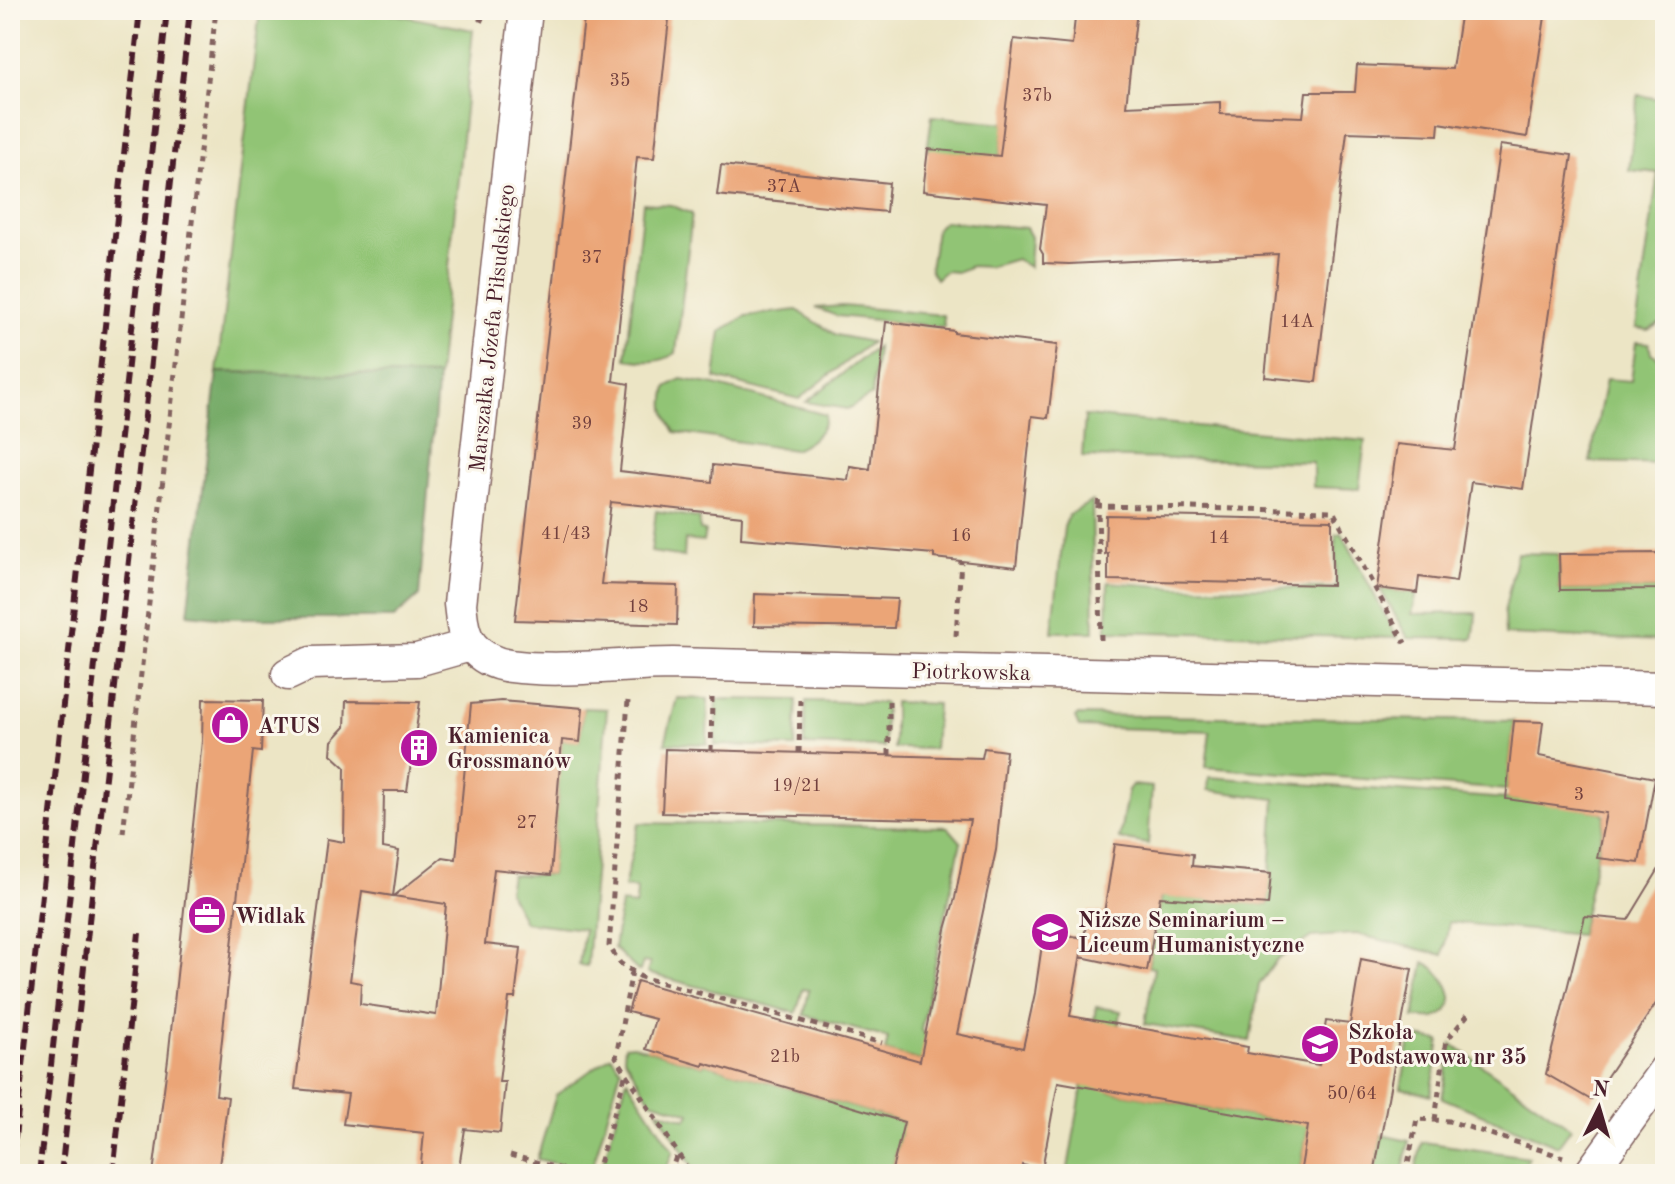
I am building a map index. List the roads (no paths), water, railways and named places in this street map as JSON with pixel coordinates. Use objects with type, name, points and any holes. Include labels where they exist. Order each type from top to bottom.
[{"type":"street","name":"Marszałka Józefa Piłsudskiego","points":[[470,645],[462,628],[460,604],[526,10]]},
{"type":"street","points":[[288,674],[311,663],[417,660],[470,645]]},
{"type":"street","name":"Piotrkowska","points":[[470,645],[488,660],[509,666],[673,664],[1665,688]]},
{"type":"street","points":[[1579,1166],[1665,1070]]},
{"type":"railway","points":[[11,1174],[140,10]]},
{"type":"railway","points":[[39,1174],[167,10]]},
{"type":"railway","points":[[61,1174],[190,10]]},
{"type":"railway","points":[[113,1174],[139,933]]},
{"type":"place","name":"ATUS","points":[[230,725]]},
{"type":"place","name":"Kamienica Grossmanów","points":[[419,748]]},
{"type":"place","name":"Widlak","points":[[207,915]]},
{"type":"place","name":"Niższe Seminarium – Liceum Humanistyczne","points":[[1050,932]]},
{"type":"place","name":"Szkoła Podstawowa nr 35","points":[[1320,1044]]}]
